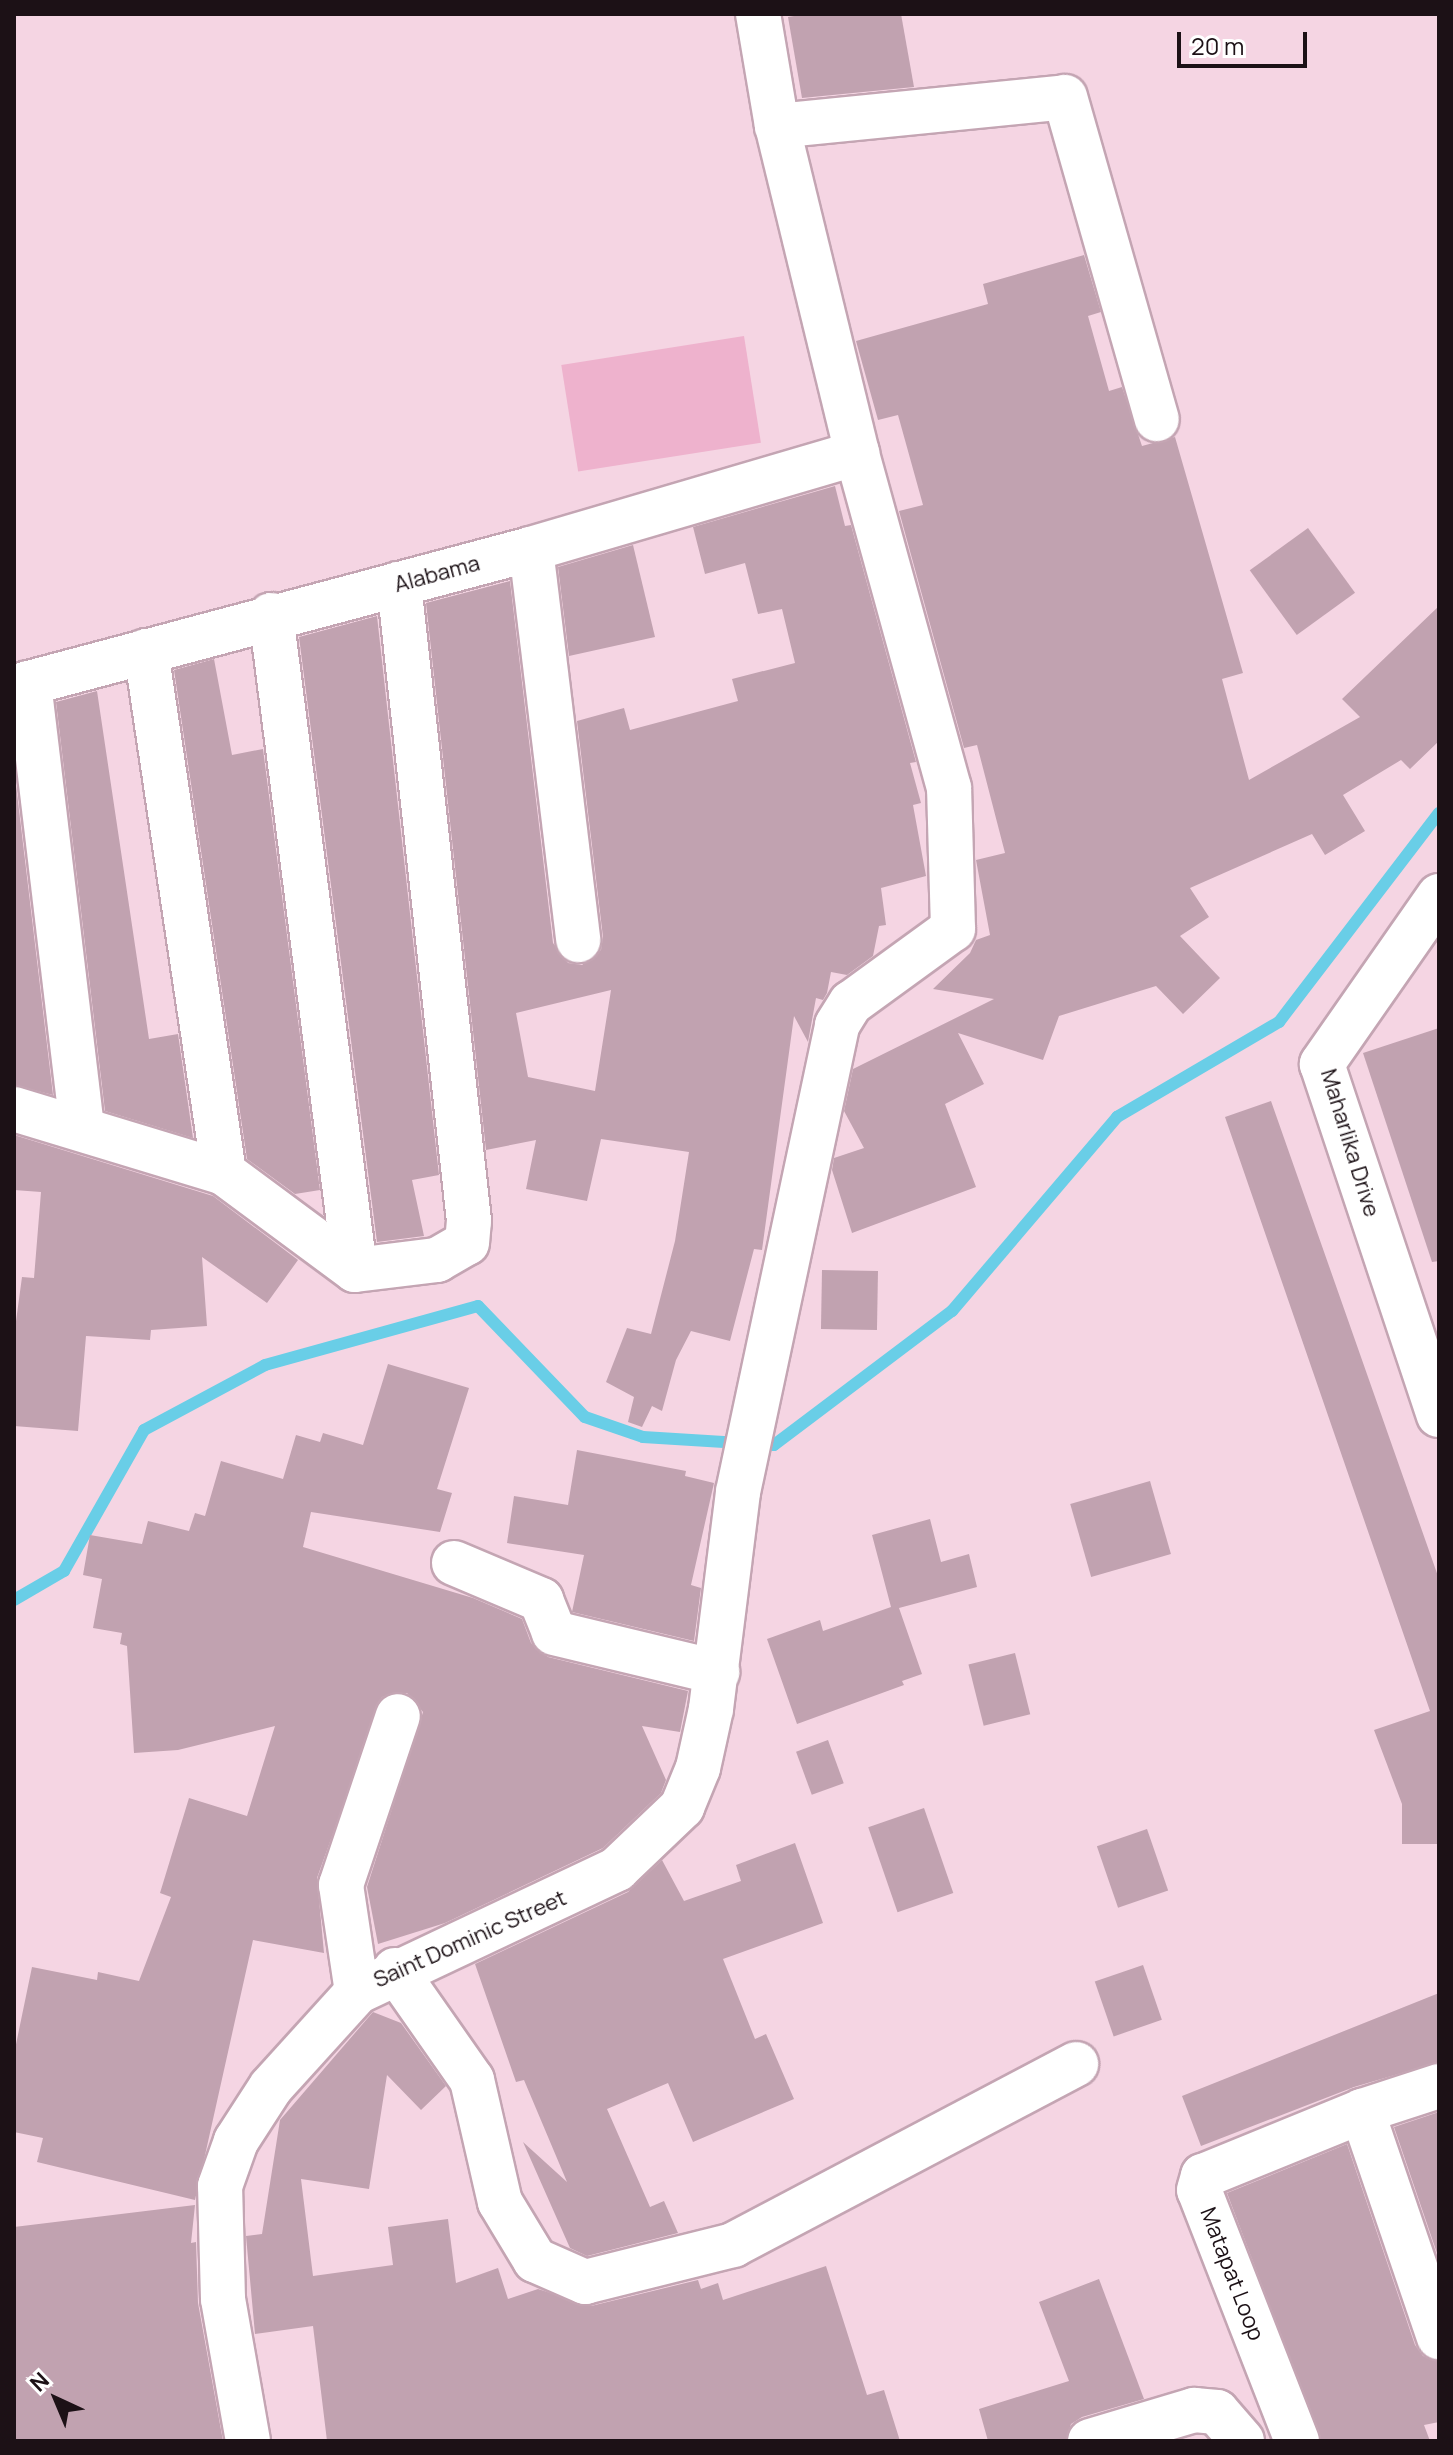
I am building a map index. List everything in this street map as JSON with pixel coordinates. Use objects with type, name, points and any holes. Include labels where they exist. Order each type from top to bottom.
[{"type":"street","name":"Saint Dominic Street","points":[[248,2441],[223,2299],[220,2186],[236,2141],[271,2087],[357,1992],[395,1970],[563,1898],[617,1869],[652,1841],[682,1807],[698,1768],[717,1672],[738,1492],[767,1338],[837,1025],[851,1003],[953,929],[956,910],[949,788],[857,453],[777,126],[758,14]]},
{"type":"street","points":[[777,126],[1065,97],[1157,419]]},
{"type":"street","name":"Alabama","points":[[22,685],[271,615],[531,549],[857,453]]},
{"type":"street","points":[[531,549],[578,940]]},
{"type":"street","points":[[14,1109],[82,1127],[224,1173],[355,1270],[437,1260],[467,1243],[469,1221],[399,584]]},
{"type":"street","points":[[271,615],[355,1270]]},
{"type":"street","points":[[146,651],[224,1173]]},
{"type":"street","points":[[22,685],[82,1127]]},
{"type":"street","name":"Maharlika Drive","points":[[1439,896],[1322,1064],[1439,1415]]},
{"type":"street","points":[[454,1563],[541,1600],[554,1633],[717,1672]]},
{"type":"street","points":[[357,1992],[341,1885],[398,1716]]},
{"type":"street","points":[[395,1970],[472,2080],[500,2202],[535,2260],[585,2282],[733,2245],[1076,2064]]},
{"type":"street","name":"Matapat Loop","points":[[1297,2441],[1199,2190],[1203,2176],[1362,2111],[1439,2086]]},
{"type":"street","points":[[1362,2111],[1439,2337]]},
{"type":"street","points":[[1090,2441],[1194,2410],[1217,2412],[1242,2441]]},
{"type":"shaded area","points":[[744,336],[761,443],[578,472],[561,365]]},
{"type":"building","points":[[806,14],[901,14],[914,87],[802,98],[788,17]]},
{"type":"building","points":[[1084,255],[1101,312],[1088,316],[1109,391],[1122,387],[1142,446],[1175,437],[1243,673],[1222,679],[1249,780],[1360,717],[1342,699],[1439,606],[1439,741],[1410,769],[1401,760],[1343,795],[1365,831],[1325,855],[1312,834],[1190,888],[1209,917],[1180,936],[1220,978],[1183,1014],[1156,986],[1059,1016],[1043,1060],[958,1033],[984,1084],[945,1104],[976,1187],[852,1233],[832,1170],[834,1158],[864,1148],[844,1111],[853,1069],[994,999],[933,989],[970,953],[976,940],[990,935],[976,860],[1005,853],[977,745],[964,748],[899,511],[923,505],[898,415],[878,420],[856,341],[988,304],[983,284]]},
{"type":"building","points":[[835,486],[845,526],[851,525],[916,762],[910,763],[921,803],[913,805],[926,876],[881,888],[886,925],[879,926],[873,956],[847,975],[831,972],[823,1000],[816,998],[808,1042],[794,1016],[762,1250],[754,1249],[730,1341],[691,1331],[676,1360],[662,1411],[652,1406],[642,1427],[628,1422],[634,1397],[606,1382],[627,1328],[651,1334],[675,1241],[689,1152],[601,1139],[587,1201],[526,1189],[536,1140],[486,1150],[426,603],[510,581],[553,943],[568,963],[582,965],[601,950],[603,937],[577,721],[624,708],[630,730],[738,701],[732,679],[795,663],[782,609],[758,614],[745,563],[705,574],[693,527]],"holes":[[[611,990],[595,1091],[528,1077],[516,1013]]]},
{"type":"building","points":[[1308,528],[1355,593],[1297,635],[1250,570]]},
{"type":"building","points":[[633,545],[655,637],[569,656],[558,567]]},
{"type":"building","points":[[377,616],[439,1175],[412,1180],[424,1236],[377,1242],[299,637]]},
{"type":"building","points":[[214,659],[232,755],[263,749],[320,1190],[295,1194],[247,1159],[174,670]]},
{"type":"building","points":[[97,691],[149,1039],[178,1034],[193,1138],[105,1111],[56,702]]},
{"type":"building","points":[[14,768],[53,1095],[14,1085]]},
{"type":"building","points":[[1439,1028],[1439,1261],[1432,1262],[1363,1053]]},
{"type":"building","points":[[1271,1101],[1439,1579],[1439,1844],[1402,1844],[1402,1804],[1374,1730],[1430,1711],[1225,1117]]},
{"type":"building","points":[[14,1135],[213,1196],[298,1260],[267,1303],[202,1257],[207,1326],[151,1330],[150,1340],[86,1336],[78,1431],[14,1426],[14,1336],[22,1277],[34,1278],[41,1192],[14,1190]]},
{"type":"building","points":[[822,1270],[878,1271],[877,1330],[821,1329]]},
{"type":"building","points":[[388,1364],[469,1388],[437,1489],[452,1493],[440,1532],[311,1512],[303,1547],[473,1598],[522,1619],[531,1643],[548,1657],[688,1691],[680,1732],[642,1726],[666,1780],[661,1793],[603,1848],[445,1923],[378,1944],[367,1887],[423,1712],[407,1693],[382,1697],[317,1878],[324,1953],[253,1940],[195,2200],[37,2162],[43,2138],[14,2132],[14,2054],[32,1967],[97,1980],[98,1972],[139,1981],[171,1897],[160,1893],[189,1798],[247,1816],[275,1726],[178,1750],[134,1753],[127,1646],[120,1644],[122,1633],[93,1628],[102,1579],[83,1575],[90,1535],[142,1544],[148,1521],[189,1531],[195,1513],[205,1516],[221,1461],[283,1479],[296,1435],[320,1442],[323,1433],[363,1445]]},
{"type":"building","points":[[577,1450],[686,1471],[685,1476],[714,1483],[691,1585],[701,1588],[694,1641],[572,1612],[584,1555],[507,1543],[514,1496],[568,1505]]},
{"type":"building","points":[[1150,1481],[1171,1554],[1091,1577],[1070,1504]]},
{"type":"building","points":[[930,1519],[941,1562],[969,1554],[977,1587],[899,1608],[922,1674],[902,1681],[904,1685],[797,1724],[767,1639],[820,1620],[823,1631],[891,1607],[872,1535]]},
{"type":"building","points":[[1015,1653],[1030,1714],[984,1726],[968,1665]]},
{"type":"building","points":[[828,1740],[844,1783],[812,1795],[796,1752]]},
{"type":"building","points":[[924,1808],[953,1893],[898,1912],[868,1827]]},
{"type":"building","points":[[1147,1829],[1168,1890],[1118,1908],[1097,1846]]},
{"type":"building","points":[[795,1843],[823,1923],[723,1959],[755,2039],[766,2034],[794,2099],[693,2142],[668,2083],[607,2109],[650,2207],[664,2201],[678,2233],[587,2256],[570,2248],[523,2142],[567,2182],[524,2080],[516,2082],[475,1964],[628,1892],[662,1860],[684,1901],[741,1881],[736,1865]]},
{"type":"building","points":[[1143,1965],[1162,2020],[1114,2036],[1095,1982]]},
{"type":"building","points":[[1439,1993],[1439,2062],[1354,2087],[1201,2146],[1182,2096]]},
{"type":"building","points":[[373,2012],[401,2023],[446,2086],[421,2110],[387,2075],[369,2189],[301,2179],[313,2276],[393,2265],[388,2227],[448,2219],[456,2283],[498,2268],[508,2299],[538,2289],[591,2306],[698,2280],[701,2289],[718,2283],[723,2300],[826,2266],[867,2395],[884,2390],[900,2441],[327,2441],[313,2326],[255,2334],[246,2236],[262,2234],[280,2120]]},
{"type":"building","points":[[1439,2112],[1439,2259],[1394,2127]]},
{"type":"building","points":[[1347,2144],[1415,2345],[1423,2356],[1439,2361],[1439,2422],[1424,2425],[1430,2441],[1321,2441],[1227,2193]]},
{"type":"building","points":[[195,2205],[191,2243],[196,2242],[198,2303],[223,2441],[14,2441],[14,2227]]},
{"type":"building","points":[[1099,2279],[1144,2399],[1082,2417],[1071,2424],[1066,2441],[988,2441],[979,2409],[1069,2381],[1039,2302]]},
{"type":"waterway","points":[[14,1600],[64,1571],[144,1430],[265,1365],[478,1306],[585,1417],[643,1437],[774,1445],[952,1311],[1117,1117],[1279,1022],[1439,813]]}]
